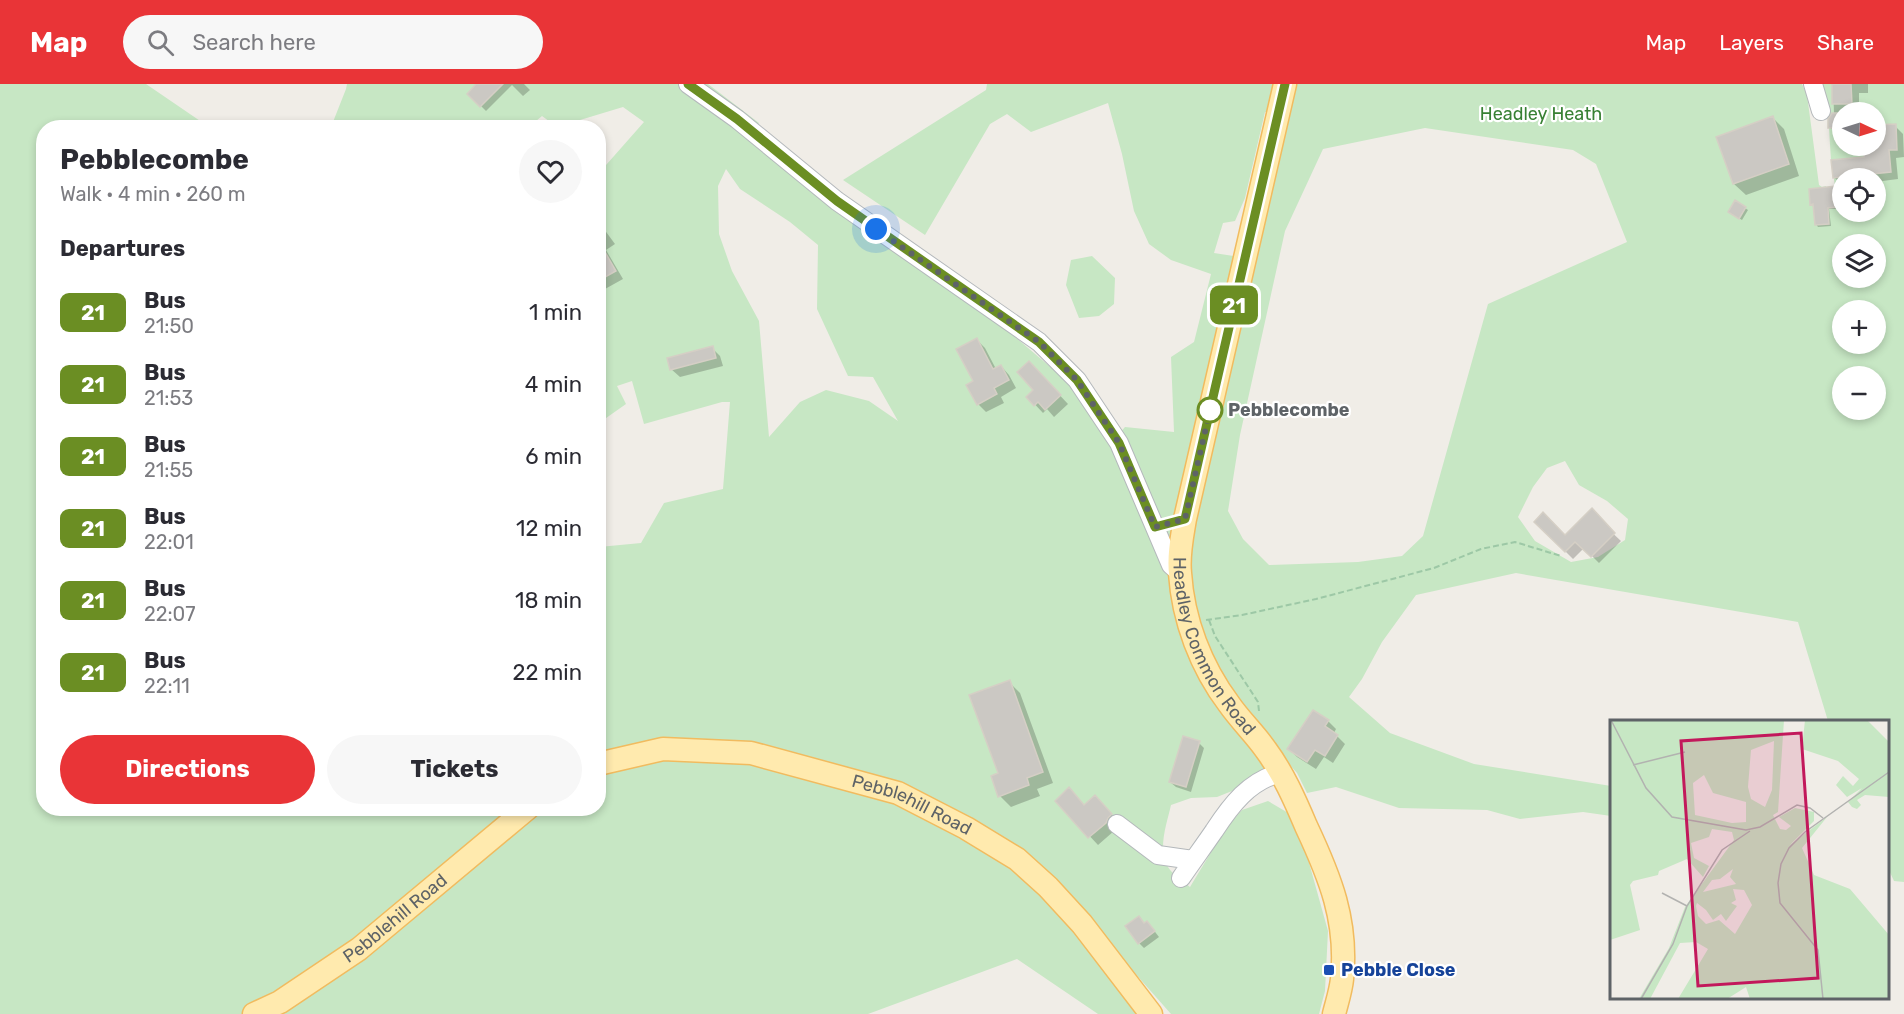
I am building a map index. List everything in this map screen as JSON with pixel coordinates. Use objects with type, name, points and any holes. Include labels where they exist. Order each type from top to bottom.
[{"type":"main road","name":"Headley Common Road","points":[[1285,84],[1185,519],[1181,539],[1180,573],[1199,621],[1199,651],[1213,681],[1266,749],[1280,772],[1333,887],[1341,917],[1344,949],[1342,981],[1334,1014]]},
{"type":"main road","name":"Pebblehill Road","points":[[606,762],[663,749],[752,753],[898,794],[966,828],[1017,859],[1048,887],[1082,924],[1151,1014]]},
{"type":"main road","name":"Pebblehill Road","points":[[254,1014],[280,1002],[358,949],[518,816]]},
{"type":"street","points":[[688,84],[737,119],[837,201],[1039,342],[1077,380],[1119,443],[1172,565],[1180,573]]},
{"type":"street","points":[[1813,84],[1821,111]]},
{"type":"street","points":[[1155,527],[1185,519]]},
{"type":"street","points":[[1181,878],[1227,811],[1253,785],[1280,772]]},
{"type":"street","points":[[1117,824],[1158,855],[1193,860]]},
{"type":"path","points":[[1199,621],[1242,615],[1316,599],[1434,568],[1481,549],[1515,542],[1561,556]]},
{"type":"path","points":[[1199,621],[1215,636],[1258,702],[1259,711]]},
{"type":"green space","name":"Headley Heath","points":[[0,84],[146,84],[199,120],[36,120],[36,816],[606,816],[606,546],[641,543],[664,503],[723,489],[730,402],[722,402],[644,424],[632,381],[617,386],[626,404],[606,418],[606,165],[644,122],[623,107],[580,120],[547,120],[542,116],[537,120],[334,120],[347,84],[708,84],[759,123],[751,136],[989,315],[1074,387],[1111,443],[1125,427],[1174,432],[1171,357],[1194,342],[1211,274],[1171,260],[1149,244],[1134,211],[1108,103],[1031,132],[1007,114],[990,124],[925,235],[843,180],[986,90],[987,84],[1802,84],[1807,95],[1819,185],[1826,186],[1828,207],[1832,207],[1832,222],[1886,222],[1886,168],[1832,168],[1828,113],[1819,84],[1904,84],[1904,882],[1894,881],[1889,870],[1889,720],[1828,720],[1798,622],[1516,573],[1416,595],[1382,642],[1362,679],[1349,697],[1390,733],[1474,764],[1610,786],[1610,816],[1583,812],[1520,819],[1487,810],[1399,808],[1336,787],[1307,793],[1297,773],[1281,755],[1262,779],[1217,797],[1191,798],[1171,805],[1164,836],[1163,853],[1168,867],[1190,887],[1225,829],[1242,810],[1268,801],[1290,814],[1308,859],[1328,931],[1325,991],[1319,1014],[1171,1014],[1103,937],[1015,866],[1079,930],[1137,1014],[1098,1014],[1017,959],[868,1014],[0,1014]],"holes":[[[1265,112],[1288,114],[1253,259],[1214,253],[1223,223],[1235,221],[1245,198]],[[1425,128],[1573,150],[1596,164],[1627,242],[1488,304],[1423,536],[1402,556],[1358,562],[1269,565],[1243,539],[1228,511],[1240,435],[1285,231],[1323,149]],[[726,169],[740,189],[790,222],[818,245],[817,309],[848,376],[873,377],[898,421],[869,401],[826,390],[800,402],[769,437],[759,321],[732,271],[719,234],[718,186]],[[1565,461],[1579,485],[1607,501],[1628,519],[1625,540],[1598,557],[1571,562],[1535,541],[1518,517],[1533,487],[1547,468]]]},
{"type":"green space","points":[[1092,256],[1115,278],[1114,304],[1099,316],[1079,318],[1066,285],[1071,260]]},
{"type":"building","points":[[476,84],[503,84],[480,107],[467,94]]},
{"type":"building","points":[[1832,84],[1851,84],[1852,102],[1832,102]]},
{"type":"building","points":[[1832,113],[1832,128],[1828,128],[1828,119]]},
{"type":"building","points":[[1773,116],[1789,164],[1733,184],[1716,137]]},
{"type":"building","points":[[1886,124],[1896,124],[1897,150],[1889,150],[1891,172],[1886,173],[1886,168],[1832,169],[1831,160],[1886,156]]},
{"type":"building","points":[[1832,186],[1832,208],[1828,208],[1829,224],[1815,225],[1809,189]]},
{"type":"building","points":[[1735,200],[1746,207],[1739,219],[1728,212]]},
{"type":"building","points":[[606,254],[616,271],[606,277]]},
{"type":"building","points":[[977,338],[993,369],[1001,365],[1009,380],[994,388],[997,394],[977,405],[966,385],[973,381],[956,349]]},
{"type":"building","points":[[713,346],[716,358],[670,370],[667,358]]},
{"type":"building","points":[[1029,361],[1061,395],[1045,410],[1038,402],[1034,406],[1026,397],[1033,390],[1017,372]]},
{"type":"building","points":[[1592,508],[1615,533],[1591,557],[1575,542],[1565,552],[1534,522],[1543,512],[1565,535]]},
{"type":"building","points":[[1010,680],[1043,772],[1027,778],[1029,785],[998,797],[991,776],[998,773],[969,695]]},
{"type":"building","points":[[1313,710],[1329,720],[1325,726],[1338,735],[1325,756],[1315,750],[1307,762],[1287,749]]},
{"type":"building","points":[[1183,736],[1200,741],[1186,787],[1169,782]]},
{"type":"building","points":[[1069,787],[1084,805],[1095,795],[1112,814],[1106,823],[1088,838],[1055,801]]},
{"type":"building","points":[[1139,916],[1144,923],[1147,921],[1155,931],[1138,944],[1125,926]]},
{"type":"bus line","name":"21","points":[[688,84],[737,119],[837,201],[1039,342],[1077,380],[1119,443],[1155,527],[1185,519],[1285,84]]},
{"type":"place","name":"Pebblecombe","points":[[1210,410]]},
{"type":"place","name":"Pebble Close","points":[[1329,970]]},
{"type":"route","points":[[876,229],[1039,342],[1077,380],[1119,443],[1155,527],[1185,519],[1210,410]]}]
